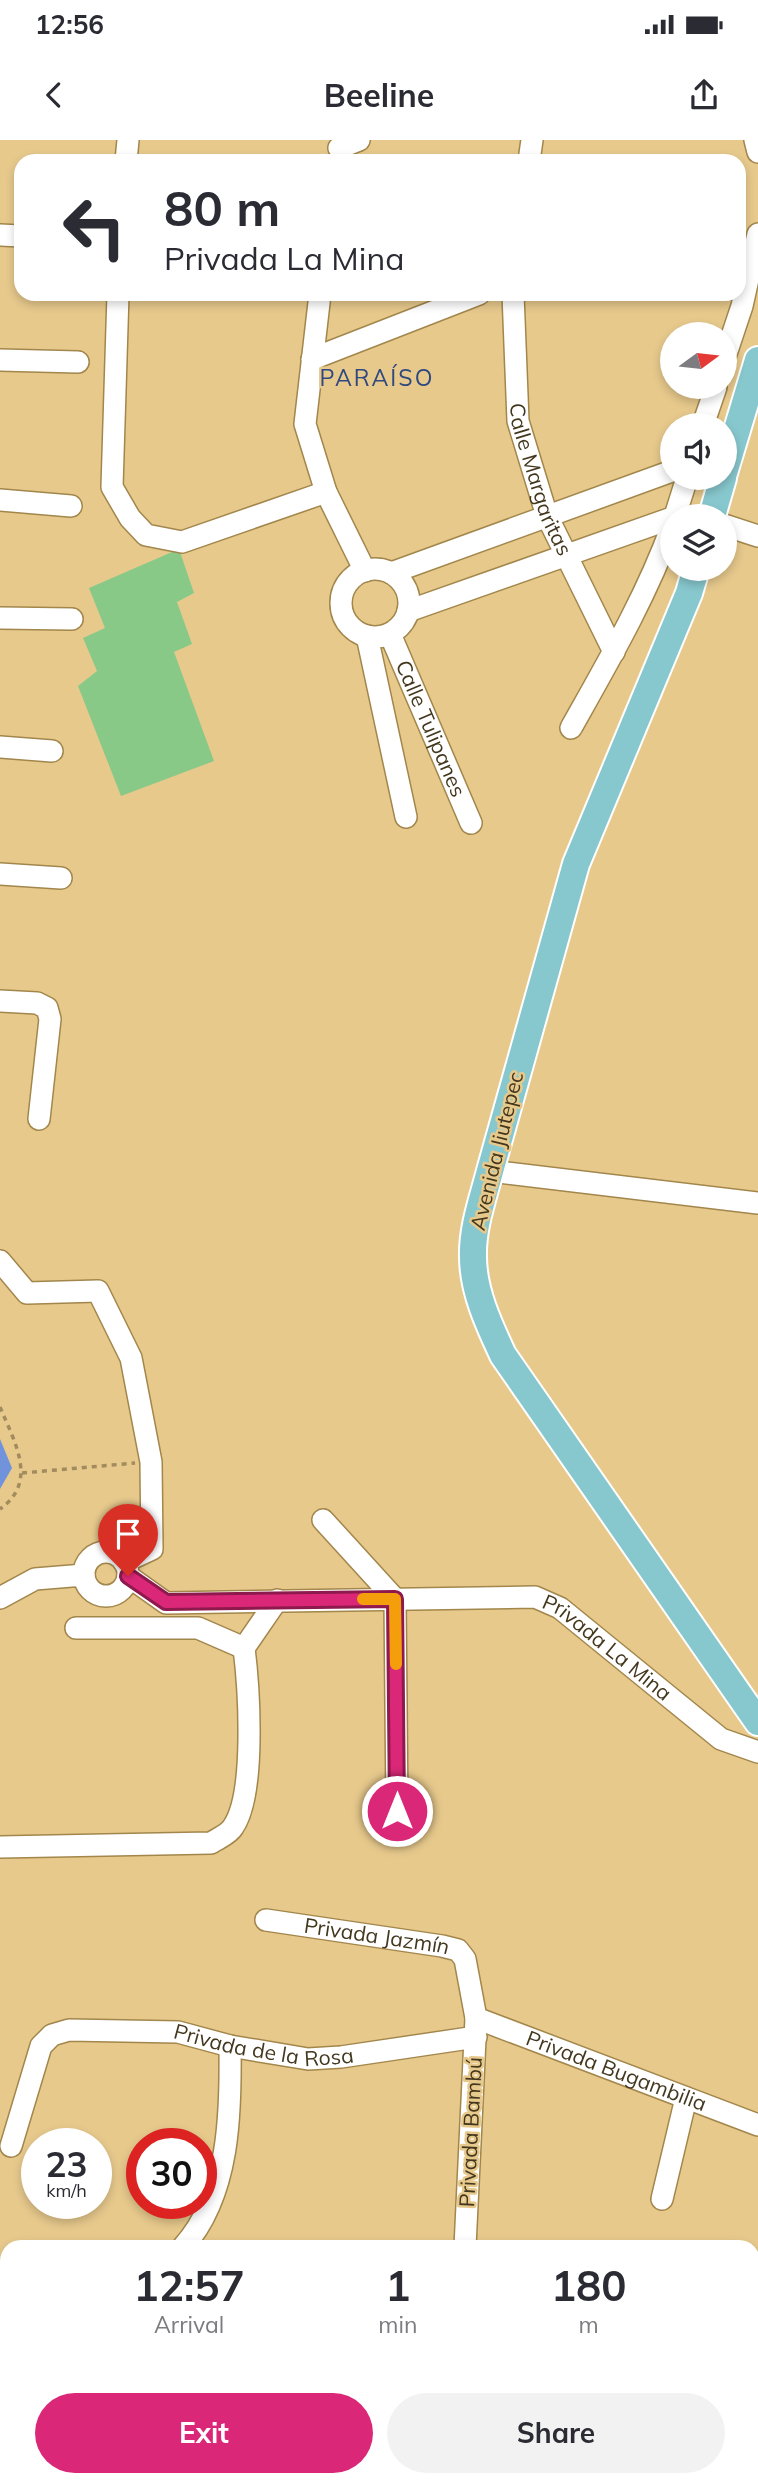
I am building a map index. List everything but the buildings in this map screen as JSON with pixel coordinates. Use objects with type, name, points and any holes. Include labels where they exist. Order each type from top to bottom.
[{"type":"main road","points":[[737,430],[758,360]]},
{"type":"main road","name":"Avenida Jiutepec","points":[[692,581],[576,864],[490,1171],[478,1217],[473,1257],[484,1313],[503,1355],[758,1722]]},
{"type":"street","points":[[755,140],[758,152]]},
{"type":"street","points":[[746,288],[758,234]]},
{"type":"street","points":[[118,301],[112,487],[130,518],[146,535],[182,542],[326,492]]},
{"type":"street","points":[[319,301],[305,424],[326,492],[365,571]]},
{"type":"street","points":[[312,359],[461,301]]},
{"type":"street","name":"Calle Margaritas","points":[[513,301],[518,421],[547,516],[614,652]]},
{"type":"street","points":[[737,322],[743,301]]},
{"type":"street","points":[[0,360],[78,362]]},
{"type":"street","points":[[391,573],[404,585],[408,611],[405,620],[390,634],[367,636],[349,624],[341,604],[344,590],[352,578],[365,571],[391,573],[660,475]]},
{"type":"street","points":[[0,500],[71,506]]},
{"type":"street","points":[[408,611],[660,522]]},
{"type":"street","points":[[737,529],[758,536]]},
{"type":"street","points":[[571,728],[614,652],[660,560]]},
{"type":"street","points":[[0,618],[72,619]]},
{"type":"street","name":"Calle Tulipanes","points":[[390,634],[471,823]]},
{"type":"street","points":[[367,636],[406,817]]},
{"type":"street","points":[[0,747],[52,751]]},
{"type":"street","points":[[0,874],[61,878]]},
{"type":"street","points":[[0,1001],[37,1003],[47,1007],[50,1019],[39,1119]]},
{"type":"street","points":[[490,1171],[758,1203]]},
{"type":"street","points":[[0,1261],[27,1293],[98,1291],[131,1357],[151,1462],[152,1549],[126,1569],[123,1589],[104,1597],[92,1591],[84,1575],[86,1564],[97,1554],[112,1553],[126,1569]]},
{"type":"street","points":[[323,1520],[395,1599],[397,1811]]},
{"type":"street","name":"Privada La Mina","points":[[126,1569],[166,1602],[535,1597],[559,1608],[720,1738],[758,1752]]},
{"type":"street","points":[[0,1598],[35,1579],[84,1575]]},
{"type":"street","points":[[0,1847],[211,1843],[233,1828],[246,1792],[249,1687],[244,1648],[276,1600]]},
{"type":"street","points":[[76,1628],[198,1628],[244,1648]]},
{"type":"street","name":"Privada Jazmín","points":[[266,1920],[458,1950],[465,1959],[476,2027]]},
{"type":"street","name":"Privada de la Rosa","points":[[11,2147],[41,2046],[52,2035],[69,2030],[178,2032],[230,2046],[319,2058],[476,2027]]},
{"type":"street","name":"Privada Bugambilia","points":[[476,2027],[758,2125]]},
{"type":"street","name":"Privada Bambú","points":[[465,2240],[476,2027]]},
{"type":"street","points":[[189,2240],[214,2195],[231,2104],[230,2046]]},
{"type":"street","points":[[662,2199],[686,2098]]},
{"type":"path","points":[[0,1407],[22,1461],[21,1479],[0,1509]]},
{"type":"path","points":[[22,1473],[151,1462]]},
{"type":"green space","points":[[179,549],[194,593],[177,602],[192,644],[174,652],[214,761],[121,796],[78,686],[97,671],[83,638],[105,628],[89,588]]},
{"type":"water","points":[[0,1439],[12,1468],[0,1489]]},
{"type":"slow traffic","points":[[363,1599],[395,1599],[396,1664]]},
{"type":"district","name":"PARAÍSO","points":[[377,378]]},
{"type":"route","points":[[128,1576],[166,1602],[395,1599],[397,1811]]}]
